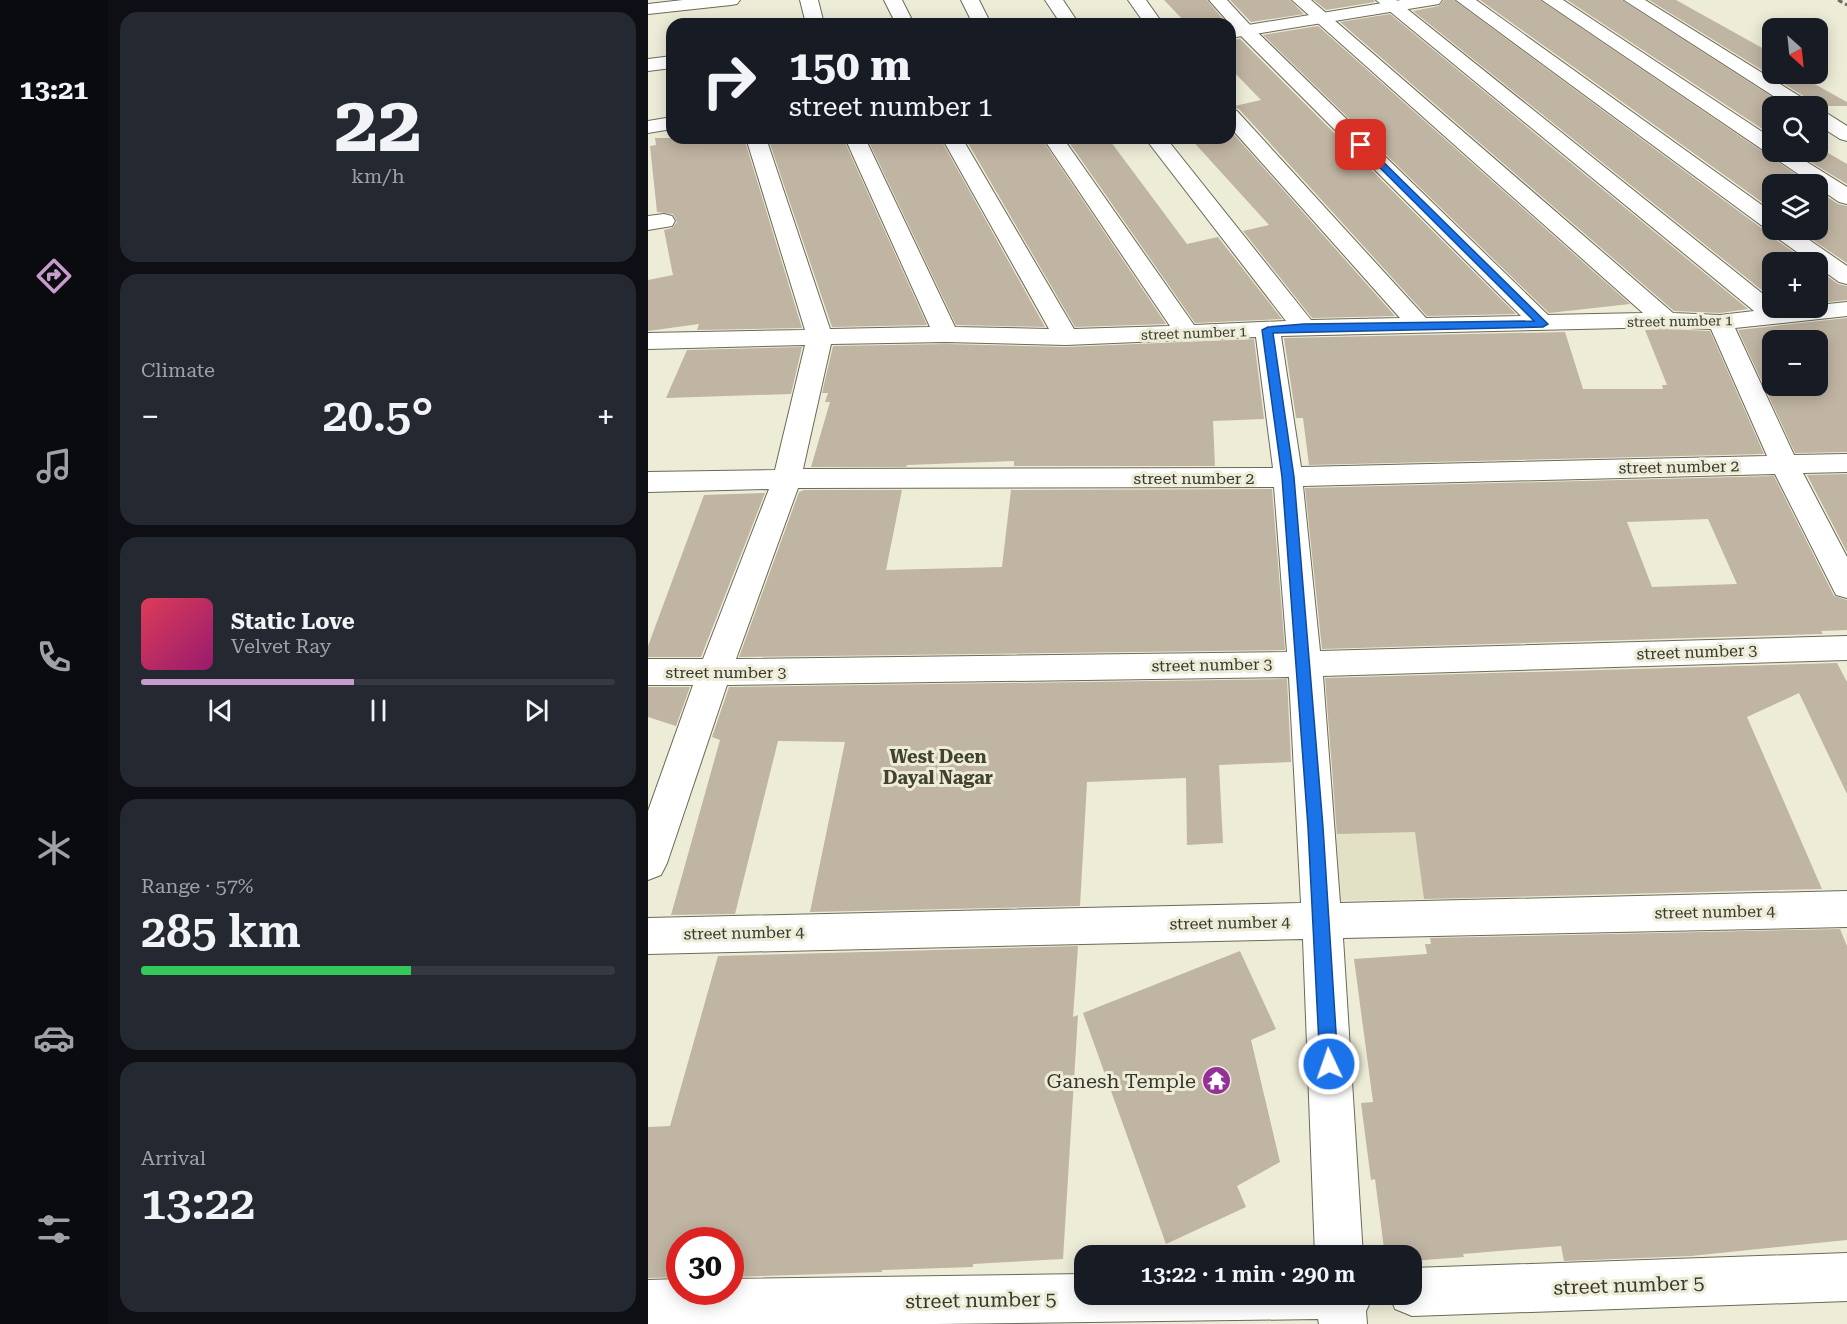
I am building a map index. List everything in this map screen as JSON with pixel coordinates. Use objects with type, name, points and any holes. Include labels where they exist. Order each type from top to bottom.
[{"type":"street","points":[[808,0],[813,18]]},
{"type":"street","points":[[893,0],[902,18]]},
{"type":"street","points":[[970,0],[979,18]]},
{"type":"street","points":[[1054,0],[1066,18]]},
{"type":"street","points":[[1137,0],[1150,18]]},
{"type":"street","points":[[1218,0],[1229,18]]},
{"type":"street","points":[[1301,0],[1666,320]]},
{"type":"street","points":[[1238,32],[1389,3],[1433,0]]},
{"type":"street","points":[[1465,0],[1762,215]]},
{"type":"street","points":[[1551,0],[1762,141]]},
{"type":"street","points":[[1633,0],[1786,96]]},
{"type":"street","points":[[1389,3],[1762,306]]},
{"type":"street","points":[[648,9],[734,5]]},
{"type":"street","points":[[1238,32],[1543,324]]},
{"type":"street","points":[[648,65],[666,63]]},
{"type":"street","points":[[1236,122],[1419,325]]},
{"type":"street","points":[[1828,123],[1847,135]]},
{"type":"street","points":[[648,127],[666,124]]},
{"type":"street","points":[[648,863],[715,671],[787,479],[820,337],[758,144]]},
{"type":"street","points":[[858,144],[946,334]]},
{"type":"street","points":[[955,144],[1066,337]]},
{"type":"street","points":[[1057,144],[1188,334]]},
{"type":"street","points":[[1160,144],[1304,328]]},
{"type":"street","points":[[1793,162],[1847,197]]},
{"type":"street","points":[[1795,240],[1847,277]]},
{"type":"street","name":"street number 1","points":[[1828,311],[1847,309]]},
{"type":"street","name":"street number 1","points":[[648,341],[946,334],[1066,337],[1419,325],[1666,320],[1720,322],[1765,318]]},
{"type":"street","points":[[1720,322],[1785,465],[1847,587]]},
{"type":"street","points":[[1268,330],[1288,477],[1303,664],[1322,921],[1338,1245]]},
{"type":"street","name":"street number 2","points":[[648,482],[787,479],[1288,477],[1847,463]]},
{"type":"street","name":"street number 3","points":[[648,672],[832,672],[1303,664],[1847,648]]},
{"type":"street","name":"street number 4","points":[[648,936],[1847,909]]},
{"type":"street","name":"street number 5","points":[[1422,1292],[1847,1277]]},
{"type":"street","name":"street number 5","points":[[648,1304],[1074,1298]]},
{"type":"street","points":[[1342,1305],[1343,1324]]},
{"type":"shaded area","points":[[1452,784],[1474,898],[1331,901],[1316,787]]},
{"type":"building","points":[[1164,0],[1207,0],[1222,18],[1181,18]]},
{"type":"building","points":[[1230,0],[1290,0],[1304,14],[1251,22]]},
{"type":"building","points":[[1314,0],[1374,0],[1375,2],[1326,10]]},
{"type":"building","points":[[1444,0],[1454,0],[1762,229],[1762,240],[1776,240],[1794,252],[1762,252],[1762,290],[1413,11],[1439,6]]},
{"type":"building","points":[[1480,0],[1540,0],[1762,151],[1762,162],[1778,162],[1795,174],[1762,174],[1762,202]]},
{"type":"building","points":[[1567,0],[1622,0],[1771,96],[1762,96],[1762,129]]},
{"type":"building","points":[[1649,0],[1676,0],[1762,48],[1762,70]]},
{"type":"building","points":[[1390,14],[1748,309],[1720,313],[1674,311],[1340,22]]},
{"type":"building","points":[[1318,26],[1630,304],[1549,313],[1263,35]]},
{"type":"building","points":[[1236,39],[1240,39],[1516,314],[1427,316],[1236,108],[1236,106],[1261,100],[1236,74]]},
{"type":"building","points":[[1784,84],[1814,84],[1847,102],[1847,106],[1828,106],[1828,96],[1804,96]]},
{"type":"building","points":[[1236,137],[1395,316],[1312,318],[1243,231],[1269,225],[1195,144],[1236,144]]},
{"type":"building","points":[[655,138],[666,138],[666,144],[746,144],[802,328],[697,330],[699,324],[648,331],[648,280],[673,275],[664,230],[672,228],[677,222],[673,214],[657,212],[650,146],[656,145]]},
{"type":"building","points":[[770,144],[846,144],[927,325],[832,327]]},
{"type":"building","points":[[870,144],[943,144],[1045,327],[956,325]]},
{"type":"building","points":[[968,144],[1045,144],[1166,324],[1075,327]]},
{"type":"building","points":[[1070,144],[1112,144],[1187,244],[1218,237],[1282,319],[1195,323]]},
{"type":"building","points":[[1828,153],[1847,164],[1847,184],[1811,162],[1828,162]]},
{"type":"building","points":[[1828,198],[1838,204],[1847,206],[1847,263],[1813,240],[1828,240]]},
{"type":"building","points":[[1828,277],[1838,284],[1847,286],[1847,300],[1828,302]]},
{"type":"building","points":[[1847,318],[1847,452],[1795,453],[1769,396],[1828,396],[1828,330],[1762,330],[1762,382],[1738,330]]},
{"type":"building","points":[[1645,330],[1710,331],[1764,454],[1309,465],[1303,418],[1296,418],[1284,338],[1565,332],[1583,389],[1663,389],[1662,385],[1667,385]]},
{"type":"building","points":[[1254,339],[1264,419],[1213,421],[1215,466],[1014,466],[1014,461],[907,465],[906,467],[811,467],[830,402],[825,402],[828,393],[822,393],[833,346],[946,344],[1066,347]]},
{"type":"building","points":[[802,347],[791,394],[666,398],[687,350]]},
{"type":"building","points":[[1847,474],[1847,552],[1807,475]]},
{"type":"building","points":[[1774,476],[1834,596],[1847,600],[1847,630],[1821,631],[1823,634],[1322,649],[1305,488]],"holes":[[[1708,519],[1737,584],[1652,587],[1627,522]]]},
{"type":"building","points":[[1272,489],[1285,650],[739,657],[799,492],[804,490],[902,490],[886,570],[1002,567],[1011,490]]},
{"type":"building","points":[[765,493],[701,657],[648,657],[648,646],[704,495]]},
{"type":"building","points":[[1837,663],[1847,682],[1847,794],[1799,693],[1747,717],[1822,889],[1424,899],[1415,832],[1337,834],[1325,678]]},
{"type":"building","points":[[1287,679],[1291,762],[1219,765],[1223,843],[1187,845],[1186,778],[1087,782],[1080,906],[810,912],[845,742],[778,741],[735,914],[671,915],[720,740],[712,737],[729,687]]},
{"type":"building","points":[[648,687],[690,687],[676,726],[648,717]]},
{"type":"building","points":[[1840,929],[1847,946],[1847,1240],[1691,1256],[1564,1261],[1561,1246],[1463,1254],[1464,1257],[1422,1260],[1422,1245],[1384,1245],[1375,1179],[1371,1180],[1361,1103],[1373,1102],[1354,959],[1427,954],[1425,944],[1431,944],[1430,938]]},
{"type":"building","points":[[1078,946],[1073,1017],[1078,1015],[1063,1259],[973,1264],[973,1267],[744,1277],[744,1227],[666,1227],[666,1277],[648,1278],[648,1127],[670,1126],[718,956]]},
{"type":"building","points":[[1240,951],[1276,1029],[1251,1040],[1280,1162],[1237,1186],[1246,1207],[1166,1244],[1083,1013]]},
{"type":"railway","points":[[1838,0],[1847,5]]},
{"type":"place","name":"Ganesh Temple","points":[[1217,1081]]},
{"type":"district","name":"West Deen Dayal Nagar","points":[[938,766]]},
{"type":"route","points":[[1329,1064],[1322,921],[1288,477],[1268,330],[1543,324],[1361,145]]}]
